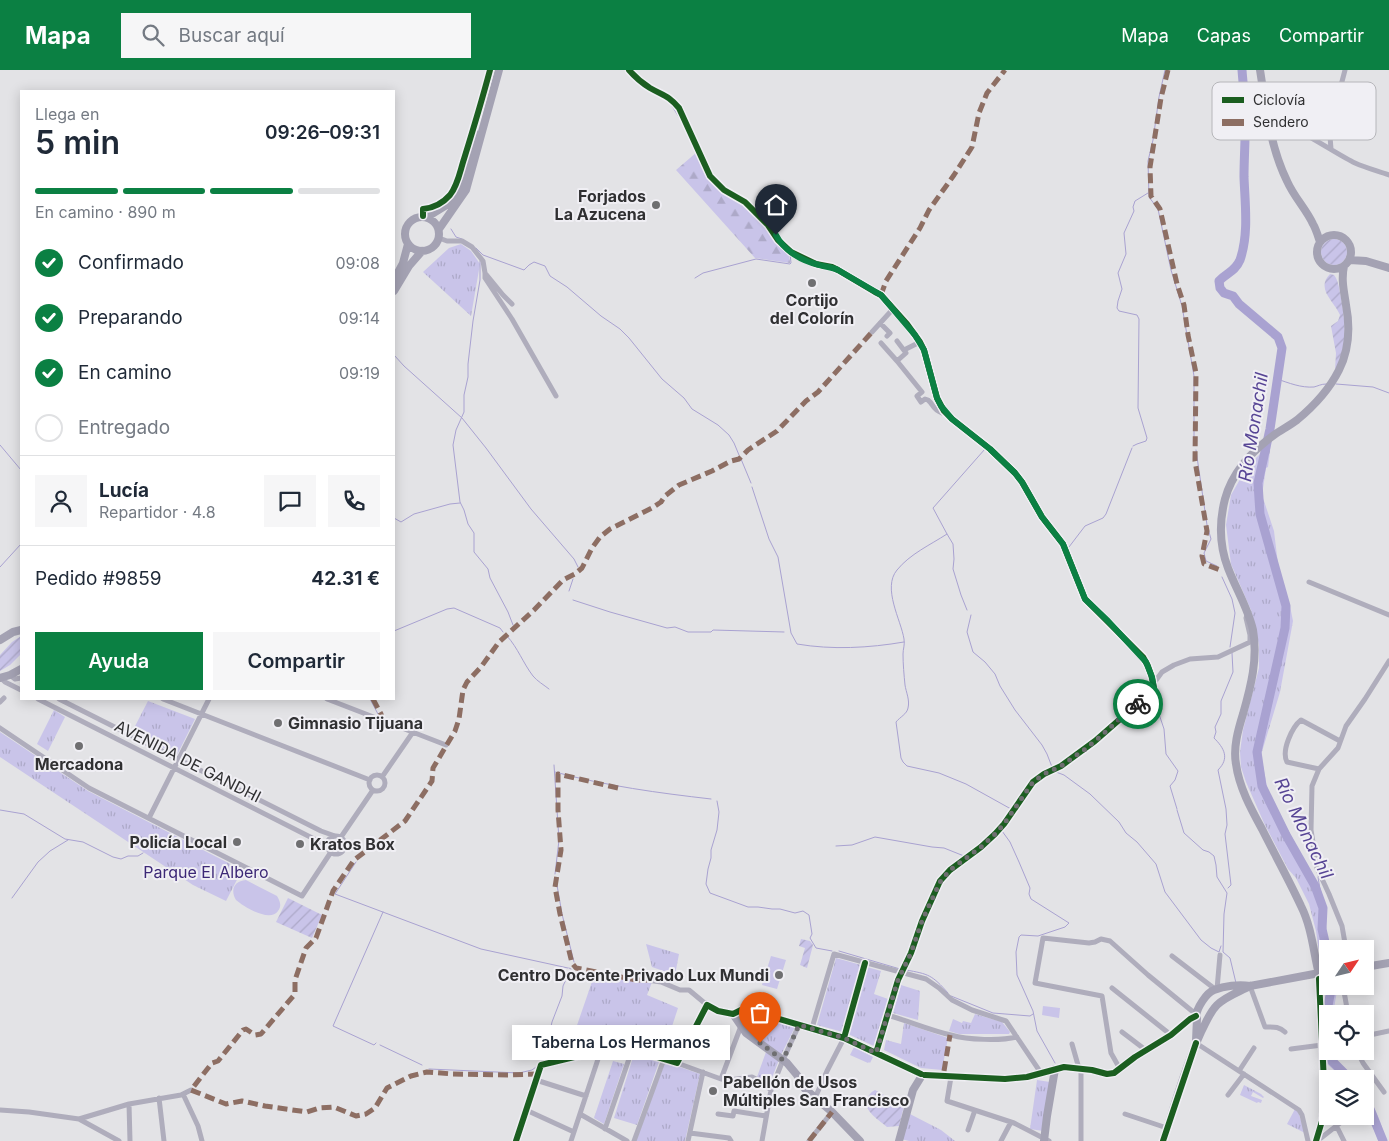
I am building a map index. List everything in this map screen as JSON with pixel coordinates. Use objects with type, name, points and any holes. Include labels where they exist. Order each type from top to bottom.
[{"type":"street","points":[[422,251],[413,249],[408,244],[405,234],[408,224],[416,217],[427,217],[439,211],[448,204],[461,185],[494,70]]},
{"type":"street","points":[[395,289],[409,266],[422,251],[433,247],[439,238],[439,229],[466,190],[499,70]]},
{"type":"street","points":[[629,70],[638,79],[672,100],[679,108],[710,176],[724,190],[739,197],[746,203],[768,225],[787,249],[809,262],[838,270],[881,295],[907,324],[924,350],[937,398],[944,411],[983,443],[1022,482],[1042,517],[1063,544],[1085,599],[1143,657],[1154,684],[1154,697],[1134,706],[1100,737],[1061,766],[1033,782],[995,834],[950,870],[940,882],[901,973],[876,1053]]},
{"type":"street","points":[[1272,140],[1282,171],[1313,223],[1320,242]]},
{"type":"street","points":[[1315,140],[1355,163],[1389,175]]},
{"type":"street","points":[[1330,140],[1331,149]]},
{"type":"street","points":[[427,217],[439,229]]},
{"type":"street","points":[[1313,223],[1330,235]]},
{"type":"street","points":[[1343,286],[1349,260],[1351,246],[1343,237],[1337,234],[1330,235],[1320,242],[1317,251],[1319,261],[1327,268],[1333,269],[1349,260],[1366,261],[1389,268]]},
{"type":"street","points":[[439,238],[447,241],[462,241],[472,248],[483,261],[485,278],[512,319],[556,396]]},
{"type":"street","points":[[395,278],[403,263],[408,244]]},
{"type":"street","points":[[1319,970],[1306,919],[1287,877],[1254,814],[1240,783],[1235,763],[1236,743],[1255,661],[1254,641],[1248,613],[1228,567],[1222,547],[1221,530],[1225,499],[1230,485],[1247,459],[1273,436],[1296,421],[1311,408],[1329,388],[1340,369],[1346,352],[1348,336],[1346,306],[1343,286],[1333,269]]},
{"type":"street","points":[[485,274],[512,304]]},
{"type":"street","points":[[872,332],[893,309]]},
{"type":"street","points":[[880,323],[890,333],[887,336]]},
{"type":"street","points":[[897,341],[906,352],[897,361]]},
{"type":"street","points":[[904,350],[920,342]]},
{"type":"street","points":[[882,343],[922,392],[917,396],[921,402],[926,399],[936,410],[942,413],[944,411]]},
{"type":"street","points":[[1309,582],[1389,615]]},
{"type":"street","points":[[1154,684],[1162,672],[1174,665],[1190,659],[1218,657],[1250,642],[1246,618],[1248,613]]},
{"type":"street","points":[[0,640],[17,631]]},
{"type":"street","points":[[1344,940],[1342,926],[1317,868],[1311,830],[1312,786],[1319,769],[1338,748],[1346,726],[1389,661]]},
{"type":"street","points":[[4,677],[20,669]]},
{"type":"street","points":[[4,677],[20,678]]},
{"type":"street","points":[[4,677],[5,682],[20,690]]},
{"type":"street","name":"AVENIDA DE GANDHI","points":[[40,700],[328,846]]},
{"type":"street","name":"AVENIDA DE GANDHI","points":[[61,700],[322,832],[338,837]]},
{"type":"street","points":[[166,700],[370,780]]},
{"type":"street","points":[[149,818],[208,700]]},
{"type":"street","points":[[330,700],[446,745]]},
{"type":"street","points":[[1319,769],[1287,762],[1284,757],[1286,746],[1296,724],[1301,720],[1340,741]]},
{"type":"street","points":[[0,728],[89,788],[302,896],[332,852]]},
{"type":"street","points":[[382,777],[413,732]]},
{"type":"street","points":[[380,775],[382,777],[385,782],[384,788],[379,791],[373,790],[369,786],[370,780],[374,776],[380,775]]},
{"type":"street","points":[[338,837],[345,842],[344,850],[340,853],[332,852],[328,846],[329,840],[338,837],[373,790]]},
{"type":"street","points":[[1120,1069],[1111,1054],[1102,996],[1035,984],[1043,938],[1089,943],[1101,939],[1110,941],[1197,1016],[1202,1020],[1207,1020]]},
{"type":"street","points":[[812,1028],[834,954],[926,979],[952,1000],[972,1010],[1006,1021],[1041,1073]]},
{"type":"street","points":[[1217,989],[1220,955]]},
{"type":"street","points":[[1172,956],[1217,989],[1223,996],[1220,1002]]},
{"type":"street","points":[[816,1098],[844,1038],[865,963]]},
{"type":"street","points":[[1374,966],[1389,964]]},
{"type":"street","points":[[1196,1042],[1197,1016],[1205,999],[1217,989],[1250,986],[1319,974]]},
{"type":"street","points":[[647,980],[661,982],[680,990],[689,990],[706,1005],[718,1011],[733,1014],[738,1011],[747,1010],[844,1038],[922,1076],[1005,1079],[1026,1077],[1064,1068],[1092,1070],[1107,1074],[1120,1069],[1197,1016]]},
{"type":"street","points":[[1163,1141],[1196,1042],[1213,1009],[1227,997],[1250,986]]},
{"type":"street","points":[[1250,986],[1265,1027],[1277,1027],[1285,1032]]},
{"type":"street","points":[[1112,988],[1171,1035]]},
{"type":"street","points":[[677,1063],[706,1005]]},
{"type":"street","points":[[733,1014],[746,1033],[783,1060],[805,1089],[832,1112],[860,1141]]},
{"type":"street","points":[[887,1015],[961,1038],[995,1039],[1017,1037]]},
{"type":"street","points":[[762,1141],[771,1090],[799,1025]]},
{"type":"street","points":[[721,1079],[742,1026]]},
{"type":"street","points":[[1374,1034],[1389,1031]]},
{"type":"street","points":[[1122,1032],[1147,1051]]},
{"type":"street","points":[[1196,1042],[1299,1110],[1308,1141]]},
{"type":"street","points":[[1072,1044],[1081,1069],[1081,1141]]},
{"type":"street","points":[[1292,1049],[1319,1045]]},
{"type":"street","points":[[516,1141],[541,1065],[620,1046],[677,1063],[721,1079],[752,1078],[760,1081],[771,1090]]},
{"type":"street","points":[[1239,1071],[1254,1048]]},
{"type":"street","points":[[571,1141],[601,1050]]},
{"type":"street","points":[[606,1129],[632,1050]]},
{"type":"street","points":[[634,1141],[664,1059]]},
{"type":"street","points":[[1317,1140],[1324,1103],[1323,1060]]},
{"type":"street","points":[[1362,1060],[1384,1092]]},
{"type":"street","points":[[951,1077],[947,1101],[1011,1122],[1046,1140],[1047,1116],[1055,1069]]},
{"type":"street","points":[[688,1141],[703,1072]]},
{"type":"street","points":[[1228,1094],[1244,1074]]},
{"type":"street","points":[[899,1141],[913,1090],[922,1076]]},
{"type":"street","points":[[536,1080],[586,1096]]},
{"type":"street","points":[[79,1119],[129,1104],[182,1095],[191,1090]]},
{"type":"street","points":[[182,1095],[198,1126],[201,1141]]},
{"type":"street","points":[[159,1098],[164,1141]]},
{"type":"street","points":[[129,1104],[130,1141]]},
{"type":"street","points":[[0,1110],[79,1119],[119,1141]]},
{"type":"street","points":[[526,1110],[574,1132]]},
{"type":"street","points":[[968,1130],[975,1110]]},
{"type":"street","points":[[718,1114],[733,1116],[734,1111],[766,1116]]},
{"type":"street","points":[[809,1141],[832,1112]]},
{"type":"street","points":[[580,1114],[628,1141]]},
{"type":"street","points":[[1125,1114],[1167,1128]]},
{"type":"street","points":[[1001,1141],[1011,1122]]},
{"type":"street","points":[[1317,1140],[1338,1125]]},
{"type":"street","points":[[1335,1128],[1338,1129],[1344,1141]]},
{"type":"street","points":[[690,1133],[729,1138],[731,1141]]},
{"type":"green space","points":[[697,152],[711,179],[720,191],[742,202],[768,226],[789,253],[790,263],[755,258],[676,170]]},
{"type":"green space","points":[[1334,239],[1343,243],[1347,252],[1343,261],[1334,265],[1325,261],[1321,252],[1325,243]]},
{"type":"green space","points":[[461,244],[471,251],[480,264],[471,316],[423,272],[449,248]]},
{"type":"green space","points":[[1330,274],[1334,275],[1338,284],[1345,332],[1342,352],[1335,370],[1336,353],[1331,326],[1338,321],[1340,315],[1325,290],[1326,280]]},
{"type":"green space","points":[[1271,443],[1262,495],[1274,531],[1278,564],[1293,621],[1280,692],[1261,755],[1268,792],[1311,877],[1314,877],[1319,884],[1322,893],[1328,940],[1319,940],[1319,951],[1309,904],[1264,823],[1241,767],[1240,752],[1243,730],[1259,668],[1259,645],[1251,610],[1231,564],[1226,525],[1231,495],[1247,467]]},
{"type":"green space","points":[[20,637],[20,655],[10,665],[0,671],[0,655]]},
{"type":"green space","points":[[148,701],[195,719],[177,755],[132,732]]},
{"type":"green space","points":[[54,710],[65,717],[48,751],[37,744]]},
{"type":"green space","name":"Parque El Albero","points":[[0,732],[88,791],[242,870],[226,901],[193,885],[0,757]]},
{"type":"green space","points":[[246,880],[277,896],[280,904],[278,911],[274,914],[263,915],[236,900],[233,893],[234,887],[239,882]]},
{"type":"green space","points":[[288,898],[322,915],[312,938],[276,922]]},
{"type":"green space","points":[[801,939],[810,941],[813,945],[807,968],[800,965],[805,948],[799,946]]},
{"type":"green space","points":[[646,944],[679,954],[675,975],[652,967]]},
{"type":"green space","points":[[771,956],[786,960],[777,989],[762,985]]},
{"type":"green space","points":[[836,958],[861,965],[843,1032],[817,1025]]},
{"type":"green space","points":[[867,967],[881,971],[874,994],[888,999],[874,1046],[848,1034]]},
{"type":"green space","points":[[595,973],[618,979],[652,982],[647,995],[678,1008],[663,1054],[648,1047],[632,1032],[574,1034]]},
{"type":"green space","points":[[901,985],[920,991],[918,1020],[893,1013]]},
{"type":"green space","points":[[1330,995],[1336,995],[1335,1005],[1329,1005]]},
{"type":"green space","points":[[1043,1006],[1060,1008],[1059,1018],[1042,1015]]},
{"type":"green space","points":[[975,1014],[1002,1022],[1010,1032],[1009,1034],[959,1034],[949,1031],[953,1019],[962,1023],[963,1021],[971,1023]]},
{"type":"green space","points":[[756,1016],[795,1027],[781,1055],[748,1030]]},
{"type":"green space","points":[[904,1023],[948,1038],[942,1070],[921,1068],[884,1050],[886,1040],[901,1044]]},
{"type":"green space","points":[[854,1047],[873,1057],[870,1063],[850,1055]]},
{"type":"green space","points":[[766,1052],[779,1060],[769,1085],[757,1077]]},
{"type":"green space","points":[[634,1054],[659,1062],[637,1125],[614,1118]]},
{"type":"green space","points":[[1327,1060],[1335,1060],[1345,1070],[1334,1070],[1327,1064]]},
{"type":"green space","points":[[613,1061],[624,1064],[604,1124],[594,1118]]},
{"type":"green space","points":[[665,1062],[700,1074],[685,1141],[636,1141]]},
{"type":"green space","points":[[1037,1080],[1050,1082],[1043,1131],[1030,1129]]},
{"type":"green space","points":[[1244,1085],[1264,1097],[1253,1092],[1251,1096],[1262,1100],[1261,1103],[1240,1095]]},
{"type":"green space","points":[[875,1090],[904,1106],[899,1126],[887,1127],[869,1111],[866,1103],[867,1099]]},
{"type":"green space","points":[[1374,1108],[1385,1141],[1379,1141],[1374,1124]]},
{"type":"green space","points":[[1295,1109],[1298,1111],[1305,1133],[1287,1124]]},
{"type":"green space","points":[[908,1113],[941,1130],[955,1141],[909,1141],[901,1139]]},
{"type":"waterway","points":[[625,70],[630,74]]},
{"type":"waterway","points":[[1165,70],[1148,161],[1149,197],[1158,209],[1171,270],[1182,306],[1194,376],[1194,439]]},
{"type":"waterway","name":"Río Monachil","points":[[1242,70],[1243,82]]},
{"type":"waterway","points":[[668,100],[686,128]]},
{"type":"waterway","name":"Río Monachil","points":[[1245,140],[1245,240],[1238,264],[1219,281],[1220,288],[1224,293],[1233,296],[1239,304],[1278,337],[1282,348],[1270,429],[1258,483],[1260,514],[1286,606],[1285,628],[1257,752],[1262,786],[1286,835],[1315,886],[1323,908],[1322,929],[1325,940]]},
{"type":"waterway","points":[[1133,446],[1146,441],[1147,438],[1138,408],[1139,319],[1137,315],[1119,311],[1117,308],[1122,289],[1118,273],[1126,254],[1124,233],[1134,211],[1135,201],[1148,193]]},
{"type":"waterway","points":[[451,229],[456,237],[462,239]]},
{"type":"waterway","points":[[476,248],[483,255],[524,270],[534,262],[545,266],[550,276],[620,329],[662,379],[684,398],[692,409],[718,425],[729,435],[739,455]]},
{"type":"waterway","points":[[695,278],[703,273],[756,259],[790,264],[790,253]]},
{"type":"waterway","points":[[480,261],[480,280],[464,395],[464,412],[456,430],[453,445],[460,502],[468,524],[474,533],[474,552],[488,569],[490,578],[513,625]]},
{"type":"waterway","points":[[395,356],[462,418],[531,509],[574,559],[578,567]]},
{"type":"waterway","points":[[1277,379],[1304,387],[1326,384]]},
{"type":"waterway","points":[[1336,384],[1373,387],[1389,393]]},
{"type":"waterway","points":[[0,445],[20,469]]},
{"type":"waterway","points":[[1069,547],[1085,526],[1103,518],[1106,514],[1132,448]]},
{"type":"waterway","points":[[985,449],[933,508],[947,534],[908,559],[893,577],[892,595],[904,639],[905,685],[909,702],[906,712],[896,722],[901,758],[907,766],[939,773],[966,784],[1011,809]]},
{"type":"waterway","points":[[1196,450],[1207,525],[1211,539],[1204,553],[1206,561],[1217,566]]},
{"type":"waterway","points":[[741,459],[751,483]]},
{"type":"waterway","points":[[752,487],[769,539],[778,557],[791,633],[797,644],[850,647],[904,642]]},
{"type":"waterway","points":[[395,519],[401,522],[414,514],[460,503]]},
{"type":"waterway","points":[[947,534],[953,544],[953,569],[967,610]]},
{"type":"waterway","points":[[0,567],[20,545]]},
{"type":"waterway","points":[[1222,577],[1232,599],[1235,613],[1230,647]]},
{"type":"waterway","points":[[569,591],[573,579]]},
{"type":"waterway","points":[[573,600],[667,628],[675,627],[688,632],[711,632],[713,630],[784,632]]},
{"type":"waterway","points":[[395,631],[447,609],[454,608],[500,628],[503,632]]},
{"type":"waterway","points":[[971,615],[967,632],[973,652],[995,674],[1015,710],[1042,745],[1052,767]]},
{"type":"waterway","points":[[507,636],[533,676],[549,689]]},
{"type":"waterway","points":[[1228,888],[1231,885],[1225,834],[1227,825],[1226,809],[1218,770],[1222,766],[1225,757],[1223,749],[1214,738],[1215,727],[1221,714],[1221,701],[1233,672],[1232,653]]},
{"type":"waterway","points":[[1157,699],[1164,729],[1166,754],[1178,771],[1175,780],[1170,786],[1177,809]]},
{"type":"waterway","points":[[371,700],[378,714]]},
{"type":"waterway","points":[[554,765],[559,840],[555,874]]},
{"type":"waterway","points":[[555,772],[633,788],[711,799]]},
{"type":"waterway","points":[[1056,772],[1064,775],[1090,794],[1119,822],[1126,833],[1137,842],[1156,864],[1165,892],[1201,940],[1219,952],[1221,946]]},
{"type":"waterway","points":[[717,801],[719,812],[717,830],[711,850],[706,884],[710,893],[748,907],[780,909],[795,913],[803,911],[809,915],[812,934],[810,938],[816,948],[832,951]]},
{"type":"waterway","points":[[0,810],[24,814],[65,839],[83,842],[113,857],[121,859],[128,856],[138,856],[143,853]]},
{"type":"waterway","points":[[1177,810],[1184,833],[1203,850],[1214,856],[1217,877],[1227,893],[1224,914],[1223,952],[1230,958],[1236,983]]},
{"type":"waterway","points":[[974,849],[995,830]]},
{"type":"waterway","points":[[1002,831],[1010,842],[1019,862],[1030,888],[1029,894],[1031,899],[1069,923],[1065,927],[1038,936],[1021,935],[1016,952],[1017,975],[1033,1011],[1037,1031],[1055,1063]]},
{"type":"waterway","points":[[836,846],[852,845],[875,837],[944,848],[964,856]]},
{"type":"waterway","points":[[12,898],[38,862],[50,851],[68,840]]},
{"type":"waterway","points":[[356,862],[335,894],[481,949],[568,968]]},
{"type":"waterway","points":[[943,874],[947,870]]},
{"type":"waterway","name":"Río Monachil","points":[[1318,877],[1323,908]]},
{"type":"waterway","points":[[557,885],[574,962]]},
{"type":"waterway","points":[[376,1043],[374,1045],[333,1026],[383,912]]},
{"type":"waterway","points":[[839,951],[900,969]]},
{"type":"waterway","points":[[906,970],[930,976],[948,993]]},
{"type":"waterway","points":[[544,1061],[552,1022],[562,996],[563,986],[570,971]]},
{"type":"waterway","name":"Río Monachil","points":[[1329,1005],[1330,995]]},
{"type":"waterway","points":[[951,996],[993,1013],[1030,1016],[1033,1014]]},
{"type":"waterway","points":[[380,1045],[422,1065]]},
{"type":"waterway","points":[[631,1045],[642,1048]]},
{"type":"waterway","name":"Río Monachil","points":[[1332,1060],[1341,1070]]},
{"type":"waterway","points":[[429,1069],[519,1073],[536,1067]]},
{"type":"waterway","name":"Río Monachil","points":[[1374,1119],[1383,1141]]},
{"type":"marked path","points":[[881,295],[886,281],[920,228],[929,210],[972,147],[979,113],[987,93],[1005,70]]},
{"type":"marked path","points":[[1168,70],[1161,98],[1150,167],[1151,196],[1160,209],[1177,284],[1184,305],[1196,373],[1195,461],[1207,531],[1202,556],[1204,564],[1220,570]]},
{"type":"marked path","points":[[538,1074],[453,1074],[427,1072],[411,1076],[387,1088],[375,1108],[366,1114],[356,1116],[334,1107],[319,1108],[307,1112],[242,1101],[226,1104],[191,1090],[212,1063],[218,1061],[243,1030],[246,1029],[255,1035],[261,1034],[295,994],[295,980],[306,948],[316,938],[333,891],[354,860],[405,821],[432,781],[433,768],[455,731],[459,719],[463,690],[467,682],[481,667],[499,642],[563,580],[582,568],[600,537],[610,529],[652,508],[679,485],[739,459],[748,450],[777,431],[806,401],[818,392],[872,332]]},
{"type":"marked path","points":[[374,700],[382,720]]},
{"type":"marked path","points":[[618,788],[558,774],[561,850],[555,887],[572,963],[576,968],[636,980],[647,980]]},
{"type":"marked path","points":[[944,1071],[950,1035]]},
{"type":"marked path","points":[[809,1141],[832,1112]]},
{"type":"cycle path","points":[[423,216],[423,209],[441,203],[450,195],[455,187],[490,70]]},
{"type":"cycle path","points":[[629,70],[644,84],[669,98],[679,108],[710,176],[724,190],[745,202],[791,252],[816,264],[832,267],[881,295],[907,324],[924,350],[937,398],[944,411],[990,449],[1015,473],[1042,517],[1063,544],[1085,599],[1143,657],[1151,675],[1154,697],[1135,706],[1095,741],[1061,766],[1033,782],[995,834],[950,870],[940,881],[898,980],[876,1053]]},
{"type":"cycle path","points":[[844,1038],[865,963]]},
{"type":"cycle path","points":[[1316,1141],[1325,1103],[1320,995]]},
{"type":"cycle path","points":[[516,1141],[541,1065],[620,1046],[677,1063],[707,1005],[718,1011],[733,1014],[741,1010],[752,1011],[844,1038],[921,1074]]},
{"type":"cycle path","points":[[925,1075],[1005,1079],[1027,1077],[1064,1067],[1092,1070],[1107,1074],[1114,1073],[1196,1016]]},
{"type":"cycle path","points":[[1163,1141],[1196,1043]]},
{"type":"way so far","points":[[760,1043],[783,1060],[799,1025],[844,1038],[876,1053],[898,980],[940,882],[950,870],[995,834],[1033,782],[1084,750],[1138,704]]},
{"type":"place","name":"Forjados La Azucena","points":[[656,205]]},
{"type":"place","name":"Cortijo del Colorín","points":[[812,283]]},
{"type":"place","name":"Gimnasio Tijuana","points":[[278,723]]},
{"type":"place","name":"Mercadona","points":[[79,746]]},
{"type":"place","name":"Policía Local","points":[[237,842]]},
{"type":"place","name":"Kratos Box","points":[[300,844]]},
{"type":"place","name":"Centro Docente Privado Lux Mundi","points":[[779,975]]},
{"type":"place","name":"Taberna Los Hermanos","points":[[760,1043]]},
{"type":"place","name":"Pabellón de Usos Múltiples San Francisco","points":[[713,1091]]},
{"type":"route","points":[[776,235],[782,245],[791,252],[809,262],[832,267],[881,295],[907,324],[924,350],[937,398],[944,411],[990,449],[1015,473],[1042,517],[1063,544],[1085,599],[1143,657],[1152,677],[1155,695],[1138,704]]}]
